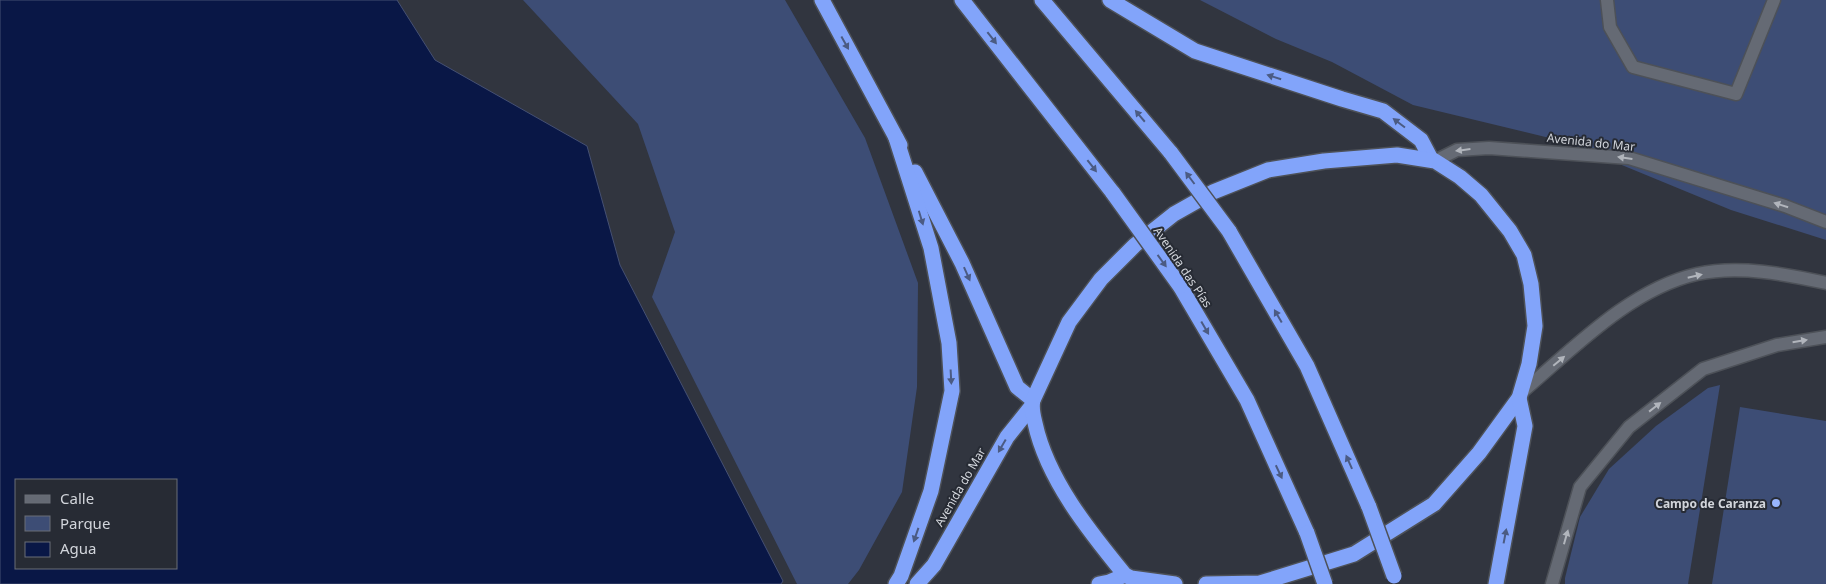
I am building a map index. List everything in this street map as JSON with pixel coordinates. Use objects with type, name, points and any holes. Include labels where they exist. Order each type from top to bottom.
[{"type":"highway","points":[[822,0],[962,263],[1017,387],[1032,403],[1038,436],[1064,492],[1103,548],[1129,579]]},
{"type":"highway","name":"Avenida das Pías","points":[[962,0],[1113,193],[1180,286],[1246,400],[1307,533],[1325,584]]},
{"type":"highway","points":[[1042,0],[1171,153],[1229,231],[1307,366],[1369,507],[1395,580]]},
{"type":"highway","points":[[1110,0],[1195,51],[1383,111],[1421,140],[1433,160],[1460,177],[1481,195],[1510,231],[1524,255],[1531,284],[1535,326],[1520,395],[1525,426],[1496,584]]},
{"type":"highway","points":[[896,138],[931,248],[949,343],[952,391],[931,491],[901,576],[896,584]]},
{"type":"highway","name":"Avenida do Mar","points":[[918,584],[934,565],[1007,437],[1032,403],[1069,322],[1101,279],[1135,246],[1174,214],[1213,192],[1268,170],[1324,161],[1397,155],[1433,160]]},
{"type":"highway","points":[[1206,584],[1260,583],[1354,554],[1434,504],[1480,453],[1520,395]]},
{"type":"highway","points":[[1099,584],[1129,579],[1175,584]]},
{"type":"street","points":[[1607,0],[1610,27],[1633,67],[1736,94],[1774,0]]},
{"type":"street","name":"Avenida do Mar","points":[[1433,160],[1456,150],[1489,148],[1629,158],[1785,206],[1826,222]]},
{"type":"street","points":[[1520,395],[1616,314],[1641,297],[1673,281],[1698,274],[1729,271],[1760,272],[1826,283]]},
{"type":"street","points":[[1552,584],[1580,486],[1629,427],[1702,369],[1776,345],[1826,337]]},
{"type":"green space","points":[[523,0],[785,0],[865,138],[918,283],[917,387],[902,492],[859,570],[848,584],[797,584],[652,297],[675,232],[638,124]]},
{"type":"green space","points":[[1200,0],[1826,0],[1826,240],[1731,210],[1566,142],[1413,105],[1332,62],[1276,39]]},
{"type":"green space","points":[[1720,385],[1688,584],[1565,584],[1580,517],[1609,469],[1656,426],[1708,388]]},
{"type":"green space","name":"Campo de Caranza","points":[[1740,407],[1826,421],[1826,584],[1712,584]]},
{"type":"water","points":[[0,0],[397,0],[435,60],[587,146],[620,265],[783,581],[781,584],[0,584]]},
{"type":"place","name":"Campo de Caranza","points":[[1776,503]]}]
